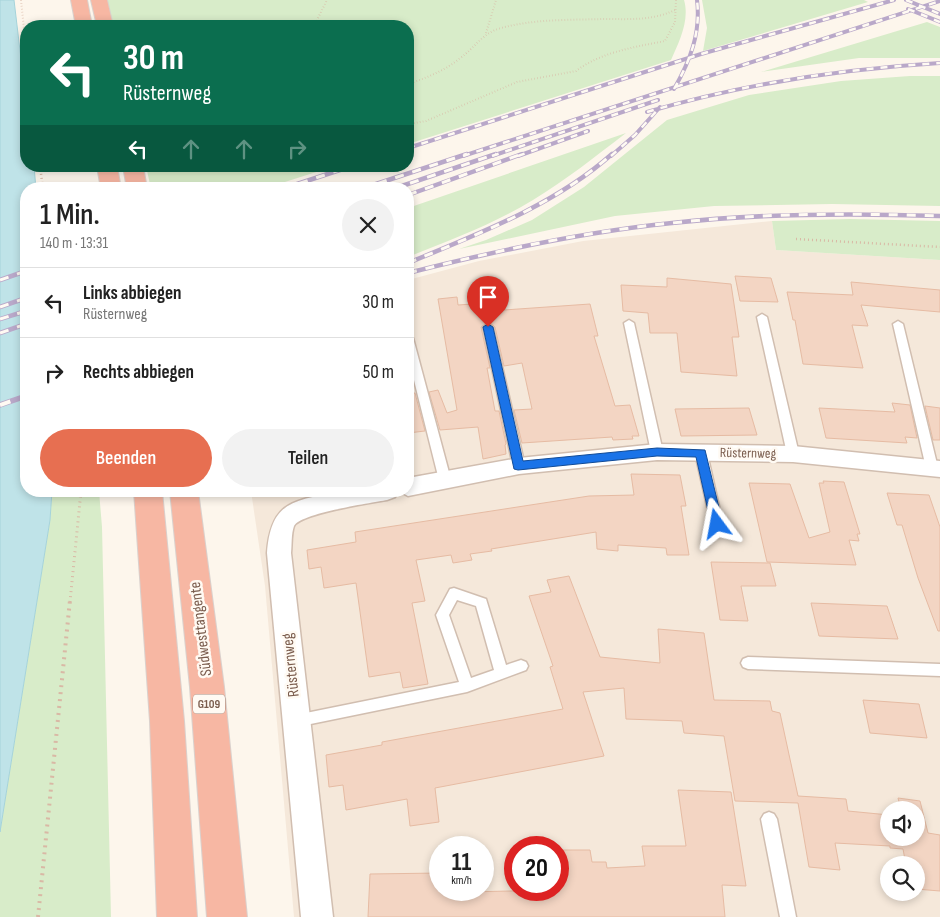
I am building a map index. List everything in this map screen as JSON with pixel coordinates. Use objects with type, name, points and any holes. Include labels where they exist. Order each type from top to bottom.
[{"type":"highway","points":[[79,0],[83,20]]},
{"type":"highway","points":[[99,0],[104,20]]},
{"type":"highway","points":[[148,497],[167,721],[177,917]]},
{"type":"highway","name":"Südwesttangente","points":[[185,497],[207,687],[227,917]]},
{"type":"street","name":"Rüsternweg","points":[[414,486],[518,466],[657,452],[793,454],[936,469]]},
{"type":"street","name":"Rüsternweg","points":[[317,917],[279,553],[282,527],[288,516],[301,510],[354,497]]},
{"type":"lane","points":[[762,317],[793,454]]},
{"type":"lane","points":[[629,323],[657,452]]},
{"type":"lane","points":[[898,324],[936,469]]},
{"type":"lane","points":[[488,327],[518,466]]},
{"type":"lane","points":[[414,361],[445,480]]},
{"type":"lane","points":[[701,453],[717,524]]},
{"type":"lane","points":[[467,686],[442,615],[454,593],[482,603],[502,673]]},
{"type":"lane","points":[[748,663],[940,670]]},
{"type":"lane","points":[[296,721],[467,686],[521,666]]},
{"type":"lane","points":[[769,819],[788,917]]},
{"type":"path","points":[[20,0],[22,20]]},
{"type":"path","points":[[317,20],[327,0]]},
{"type":"path","points":[[486,34],[496,0]]},
{"type":"path","points":[[414,123],[426,121],[517,82],[576,71],[581,66],[620,52],[665,41],[675,22],[676,0]]},
{"type":"path","points":[[414,82],[442,71],[466,54],[486,34],[505,27],[526,23],[645,19],[662,16],[676,10]]},
{"type":"path","points":[[796,239],[940,247]]},
{"type":"path","points":[[38,917],[80,497]]},
{"type":"shaded area","points":[[772,221],[776,250],[940,260],[940,917],[294,917],[265,586],[252,497],[414,497],[414,278],[479,261],[583,241]]},
{"type":"green space","points":[[107,0],[684,0],[686,15],[683,31],[671,60],[414,142],[414,20],[112,20]]},
{"type":"green space","points":[[702,0],[864,0],[868,2],[703,51],[707,28]]},
{"type":"green space","points":[[927,22],[940,27],[940,58],[859,58],[761,72]]},
{"type":"green space","points":[[910,76],[940,76],[940,206],[832,204],[714,206],[615,216],[459,249],[486,240],[532,220],[584,187],[667,120],[749,95],[841,81]]},
{"type":"green space","points":[[626,133],[569,176],[518,209],[472,231],[414,255],[414,206]]},
{"type":"green space","points":[[147,172],[316,172],[285,182],[149,182]]},
{"type":"green space","points":[[850,219],[940,221],[940,260],[776,250],[772,221]]},
{"type":"green space","points":[[52,497],[100,497],[102,527],[111,917],[0,917],[0,832],[50,520]]},
{"type":"water","points":[[0,0],[14,0],[20,50],[20,172],[35,172],[35,182],[20,182],[20,497],[52,497],[50,520],[0,832]]},
{"type":"building","points":[[735,276],[771,278],[778,302],[740,301]]},
{"type":"building","points":[[667,278],[731,284],[739,337],[732,337],[737,376],[681,372],[677,333],[650,333],[648,313],[623,311],[621,285],[667,287]]},
{"type":"building","points":[[851,282],[940,290],[940,312],[861,305],[868,326],[852,325],[863,368],[803,364],[795,320],[793,320],[787,292],[853,295]]},
{"type":"building","points":[[457,297],[458,305],[501,302],[504,310],[590,304],[598,336],[594,336],[615,406],[630,405],[639,436],[632,436],[633,439],[613,440],[612,437],[522,443],[514,410],[532,409],[522,363],[504,366],[495,327],[489,322],[481,327],[490,368],[487,368],[495,411],[499,411],[506,444],[506,454],[483,459],[478,427],[440,430],[429,392],[438,390],[447,413],[457,410],[438,299]]},
{"type":"building","points":[[415,393],[425,431],[414,432]]},
{"type":"building","points":[[892,403],[910,405],[917,438],[905,437],[907,443],[826,438],[819,408],[895,412]]},
{"type":"building","points":[[925,406],[940,408],[940,440],[933,440]]},
{"type":"building","points":[[749,408],[757,435],[681,436],[675,409]]},
{"type":"building","points":[[631,474],[680,475],[686,506],[681,506],[689,555],[667,555],[666,548],[618,545],[618,551],[597,549],[596,532],[491,549],[492,551],[470,554],[472,560],[453,563],[451,555],[416,560],[425,601],[412,603],[428,684],[403,688],[400,672],[369,677],[356,583],[324,588],[321,567],[309,569],[307,550],[356,542],[355,532],[589,496],[634,495]]},
{"type":"building","points":[[823,481],[844,482],[860,534],[857,534],[859,541],[849,540],[856,565],[767,562],[749,483],[790,484],[809,538],[830,532],[819,483],[824,483]]},
{"type":"building","points":[[887,493],[929,495],[940,527],[940,631],[938,631],[918,578],[902,525],[897,525]]},
{"type":"building","points":[[711,562],[770,563],[776,586],[741,586],[748,621],[720,620]]},
{"type":"building","points":[[569,576],[600,657],[660,663],[658,629],[704,633],[714,700],[770,701],[772,711],[780,713],[798,796],[846,799],[848,811],[880,814],[880,845],[835,843],[840,870],[809,867],[798,803],[735,801],[724,736],[684,733],[682,721],[626,719],[624,688],[583,692],[604,756],[435,788],[439,822],[410,826],[407,799],[346,810],[343,785],[329,787],[326,755],[382,745],[382,742],[563,709],[550,667],[553,666],[529,596],[551,592],[547,580]]},
{"type":"building","points":[[811,603],[887,606],[898,639],[819,636]]},
{"type":"building","points":[[863,700],[919,704],[927,738],[870,733]]},
{"type":"building","points":[[678,790],[731,792],[746,886],[722,885],[725,917],[368,917],[370,874],[429,873],[429,901],[494,901],[494,891],[504,891],[504,901],[569,901],[569,850],[590,850],[592,862],[606,862],[607,868],[645,866],[642,846],[686,846]]},
{"type":"building","points":[[898,798],[920,801],[899,801]]},
{"type":"building","points":[[925,821],[928,833],[940,835],[940,891],[925,890],[925,856],[904,856],[903,849],[890,848],[890,846],[925,846]]},
{"type":"railway","points":[[689,58],[696,35],[697,0]]},
{"type":"railway","points":[[689,58],[894,0]]},
{"type":"railway","points":[[906,0],[922,7]]},
{"type":"railway","points":[[922,7],[940,1]]},
{"type":"railway","points":[[911,10],[922,7]]},
{"type":"railway","points":[[922,7],[940,14]]},
{"type":"railway","points":[[675,87],[911,10]]},
{"type":"railway","points":[[911,10],[940,22]]},
{"type":"railway","points":[[414,146],[689,58]]},
{"type":"railway","points":[[675,87],[689,58]]},
{"type":"railway","points":[[658,109],[719,93],[792,79],[866,69],[940,63]]},
{"type":"railway","points":[[463,156],[675,87]]},
{"type":"railway","points":[[492,156],[658,100]]},
{"type":"railway","points":[[611,156],[635,135],[658,109]]},
{"type":"railway","points":[[647,112],[658,109]]},
{"type":"railway","points":[[518,156],[588,131]]},
{"type":"railway","points":[[414,172],[467,154]]},
{"type":"railway","points":[[414,182],[496,154]]},
{"type":"railway","points":[[414,193],[522,154]]},
{"type":"railway","points":[[414,260],[515,217],[566,188],[612,154]]},
{"type":"railway","points":[[303,182],[334,172]]},
{"type":"railway","points":[[382,182],[412,172]]},
{"type":"railway","points":[[414,272],[539,243],[672,223],[739,217],[806,215],[940,216]]},
{"type":"railway","points":[[0,280],[20,273]]},
{"type":"railway","points":[[0,307],[20,300]]},
{"type":"railway","points":[[0,319],[20,313]]},
{"type":"railway","points":[[0,333],[20,326]]},
{"type":"railway","points":[[0,405],[20,398]]},
{"type":"route","points":[[488,327],[518,466],[657,452],[701,453],[717,524]]}]
